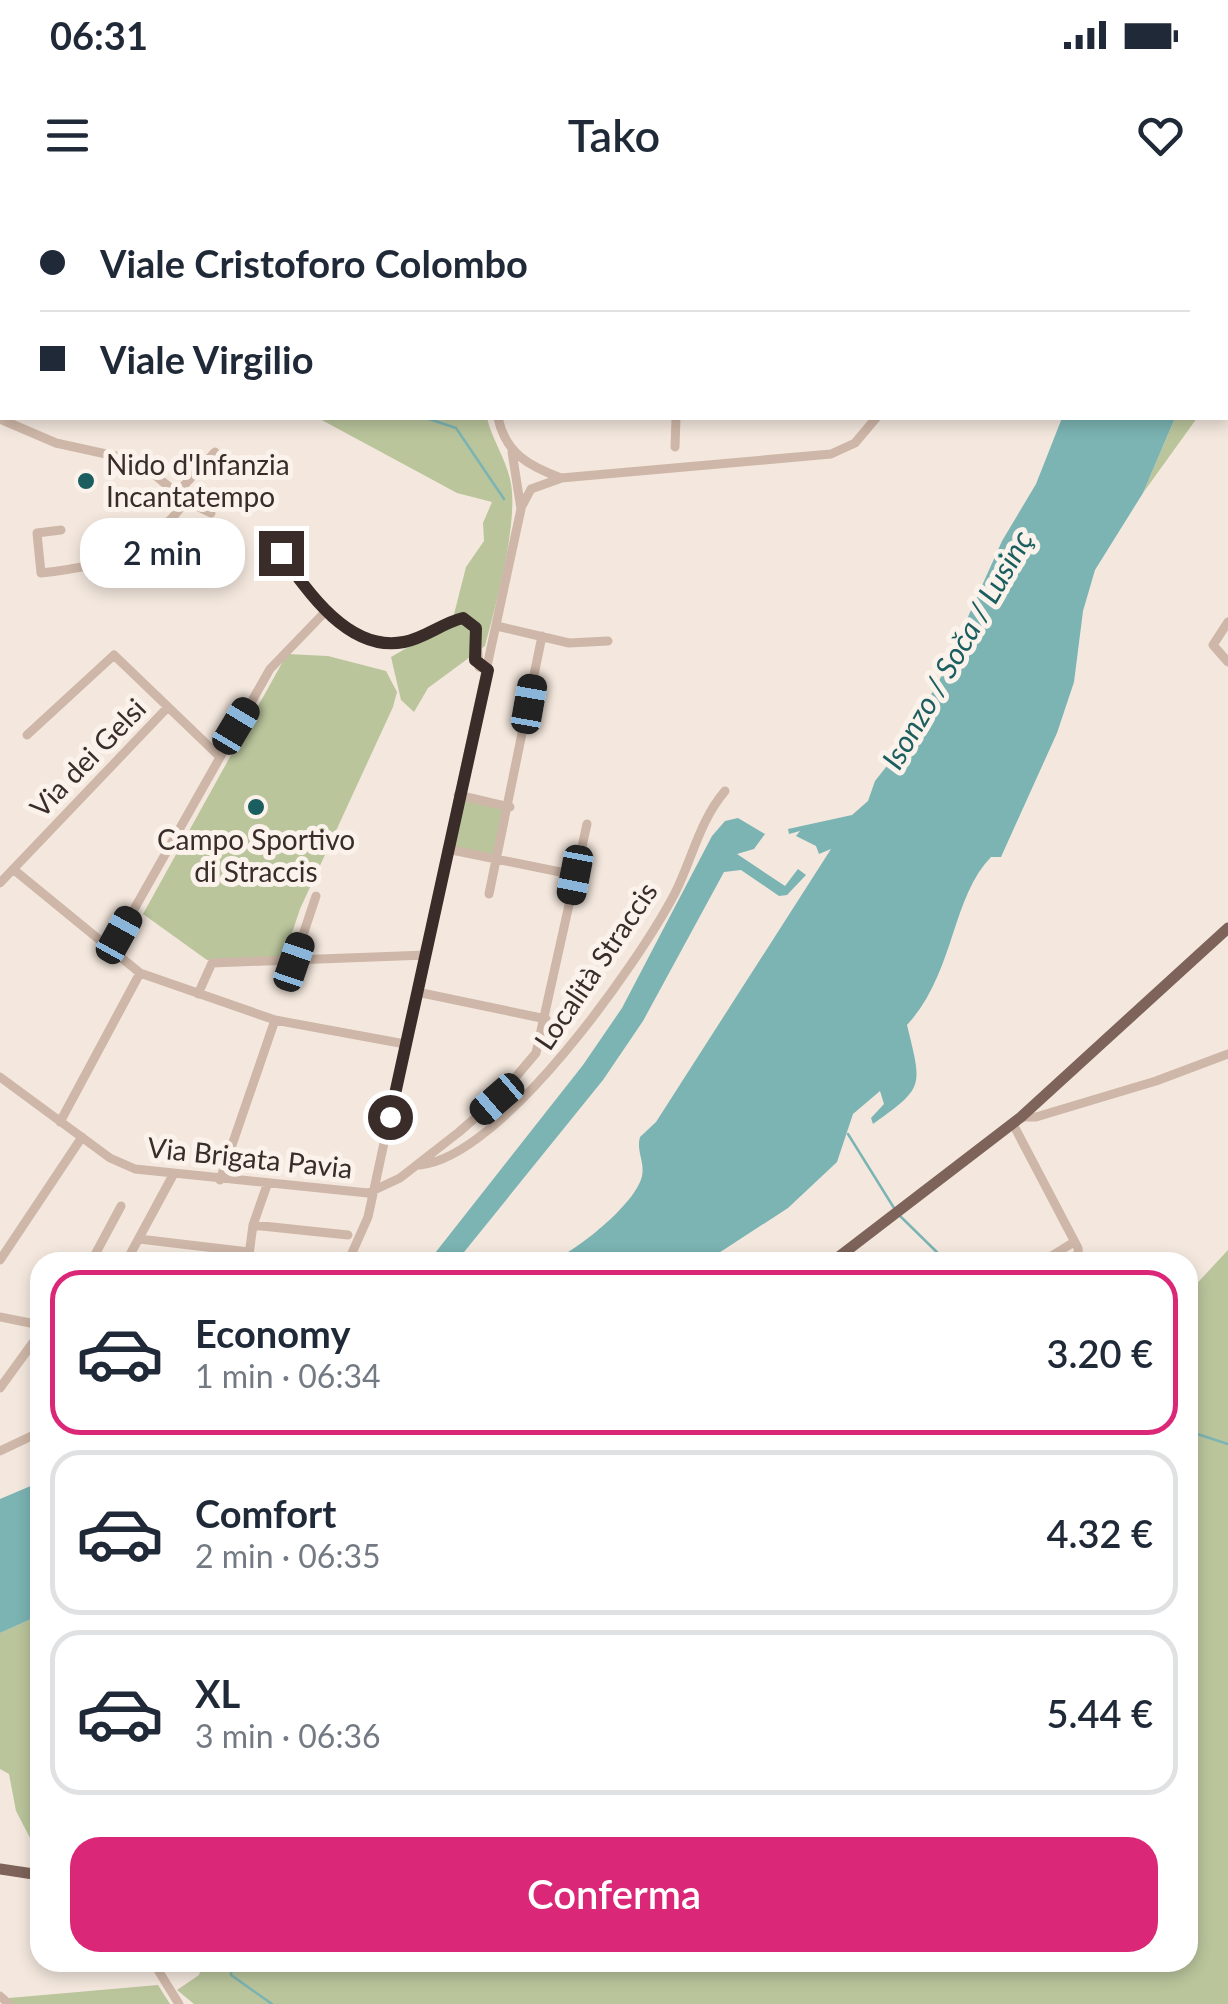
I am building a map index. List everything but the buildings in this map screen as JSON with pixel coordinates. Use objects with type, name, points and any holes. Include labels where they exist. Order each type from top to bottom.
[{"type":"main road","points":[[846,1252],[1017,1120],[1228,928]]},
{"type":"main road","points":[[0,1869],[30,1873]]},
{"type":"street","points":[[2,420],[56,442],[138,461],[182,497],[211,513]]},
{"type":"street","points":[[499,420],[512,452],[521,509]]},
{"type":"street","points":[[675,447],[676,420]]},
{"type":"street","points":[[353,1252],[365,1229],[374,1191],[521,509],[531,489],[562,478],[831,454],[855,444],[874,420]]},
{"type":"street","points":[[60,530],[37,533],[41,573],[102,565],[128,555],[173,519],[182,497],[215,452]]},
{"type":"street","points":[[512,452],[532,468],[562,478]]},
{"type":"street","points":[[281,553],[325,612],[382,642],[404,642],[463,618],[476,628],[475,660],[488,670]]},
{"type":"street","points":[[111,950],[270,669],[325,612]]},
{"type":"street","points":[[1228,622],[1213,644],[1228,662]]},
{"type":"street","points":[[496,626],[569,643],[608,641]]},
{"type":"street","points":[[489,894],[510,807],[542,636]]},
{"type":"street","name":"Via dei Gelsi","points":[[27,735],[114,654],[218,755]]},
{"type":"street","name":"Via dei Gelsi","points":[[0,883],[167,708]]},
{"type":"street","name":"Località Straccis","points":[[417,1165],[436,1162],[468,1144],[515,1109],[551,1072],[667,906],[711,808],[725,791]]},
{"type":"street","points":[[458,795],[510,807]]},
{"type":"street","name":"Via Brigata Pavia","points":[[0,1077],[123,1165],[173,1175],[268,1185],[374,1191],[417,1165],[497,1099],[528,1066],[546,1019],[587,824]]},
{"type":"street","points":[[447,849],[575,875]]},
{"type":"street","points":[[14,869],[140,973],[275,1020],[405,1044]]},
{"type":"street","points":[[294,962],[316,896]]},
{"type":"street","points":[[198,994],[212,963],[426,955]]},
{"type":"street","points":[[60,1122],[140,973]]},
{"type":"street","points":[[417,992],[546,1019]]},
{"type":"street","points":[[220,1180],[275,1020]]},
{"type":"street","points":[[1076,1252],[1017,1120],[1156,1082],[1228,1054]]},
{"type":"street","points":[[0,1260],[82,1137]]},
{"type":"street","points":[[132,1252],[173,1175]]},
{"type":"street","points":[[249,1252],[253,1225],[268,1185]]},
{"type":"street","points":[[96,1252],[121,1206]]},
{"type":"street","points":[[253,1225],[348,1235]]},
{"type":"street","points":[[139,1239],[218,1252]]},
{"type":"street","points":[[1058,1252],[1074,1242]]},
{"type":"street","points":[[0,1316],[30,1323]]},
{"type":"street","points":[[0,1388],[30,1346]]},
{"type":"street","points":[[0,1451],[30,1437]]},
{"type":"street","points":[[159,1972],[179,2004]]},
{"type":"street","points":[[0,1996],[9,2004]]},
{"type":"green space","points":[[322,420],[488,420],[506,467],[511,484],[511,520],[505,565],[485,646],[428,688],[414,712],[401,700],[391,657],[452,622],[466,567],[484,541],[483,523],[492,502],[457,493]]},
{"type":"green space","points":[[1174,420],[1196,420],[1143,493]]},
{"type":"green space","points":[[287,654],[328,656],[386,671],[397,692],[300,909],[283,960],[207,960],[143,914]]},
{"type":"green space","points":[[458,795],[510,807],[497,860],[447,849]]},
{"type":"green space","points":[[1228,1250],[1228,2004],[194,2004],[177,1990],[200,1972],[1198,1972],[1198,1282]]},
{"type":"green space","points":[[30,1620],[30,1838],[16,1811],[9,1774],[0,1769],[0,1633]]},
{"type":"green space","points":[[158,1985],[170,2004],[11,2004],[9,1998]]},
{"type":"water","name":"Isonzo / Soča / Lusinç","points":[[1061,420],[1174,420],[1143,493],[1095,570],[1083,611],[1074,682],[1057,733],[1001,857],[991,857],[978,874],[935,983],[907,1025],[917,1074],[911,1093],[873,1124],[871,1118],[884,1104],[880,1091],[853,1114],[837,1162],[788,1208],[720,1252],[567,1252],[603,1226],[629,1200],[643,1171],[640,1137],[656,1122],[831,849],[819,854],[816,846],[796,836],[800,831],[789,834],[788,829],[852,815],[868,801],[875,781],[901,748],[941,677],[1002,541],[1036,484]]},
{"type":"water","points":[[738,818],[765,834],[754,849],[737,854],[785,886],[798,869],[806,875],[787,895],[779,896],[741,870],[724,872],[643,1021],[603,1080],[464,1252],[436,1252],[583,1065],[622,1008],[712,836],[725,821]]},
{"type":"water","points":[[30,1486],[30,1620],[0,1633],[0,1499]]},
{"type":"waterway","points":[[432,420],[456,428],[504,499]]},
{"type":"waterway","points":[[848,1134],[894,1208]]},
{"type":"waterway","points":[[898,1214],[937,1252]]},
{"type":"waterway","points":[[1198,1434],[1228,1444]]},
{"type":"waterway","points":[[231,1972],[272,2004]]},
{"type":"place","name":"Nido d'Infanzia Incantatempo","points":[[86,481]]},
{"type":"place","name":"Campo Sportivo di Straccis","points":[[256,807]]},
{"type":"route","points":[[281,553],[325,612],[382,642],[404,642],[463,618],[476,628],[475,660],[479,667],[488,670],[390,1117]]}]
